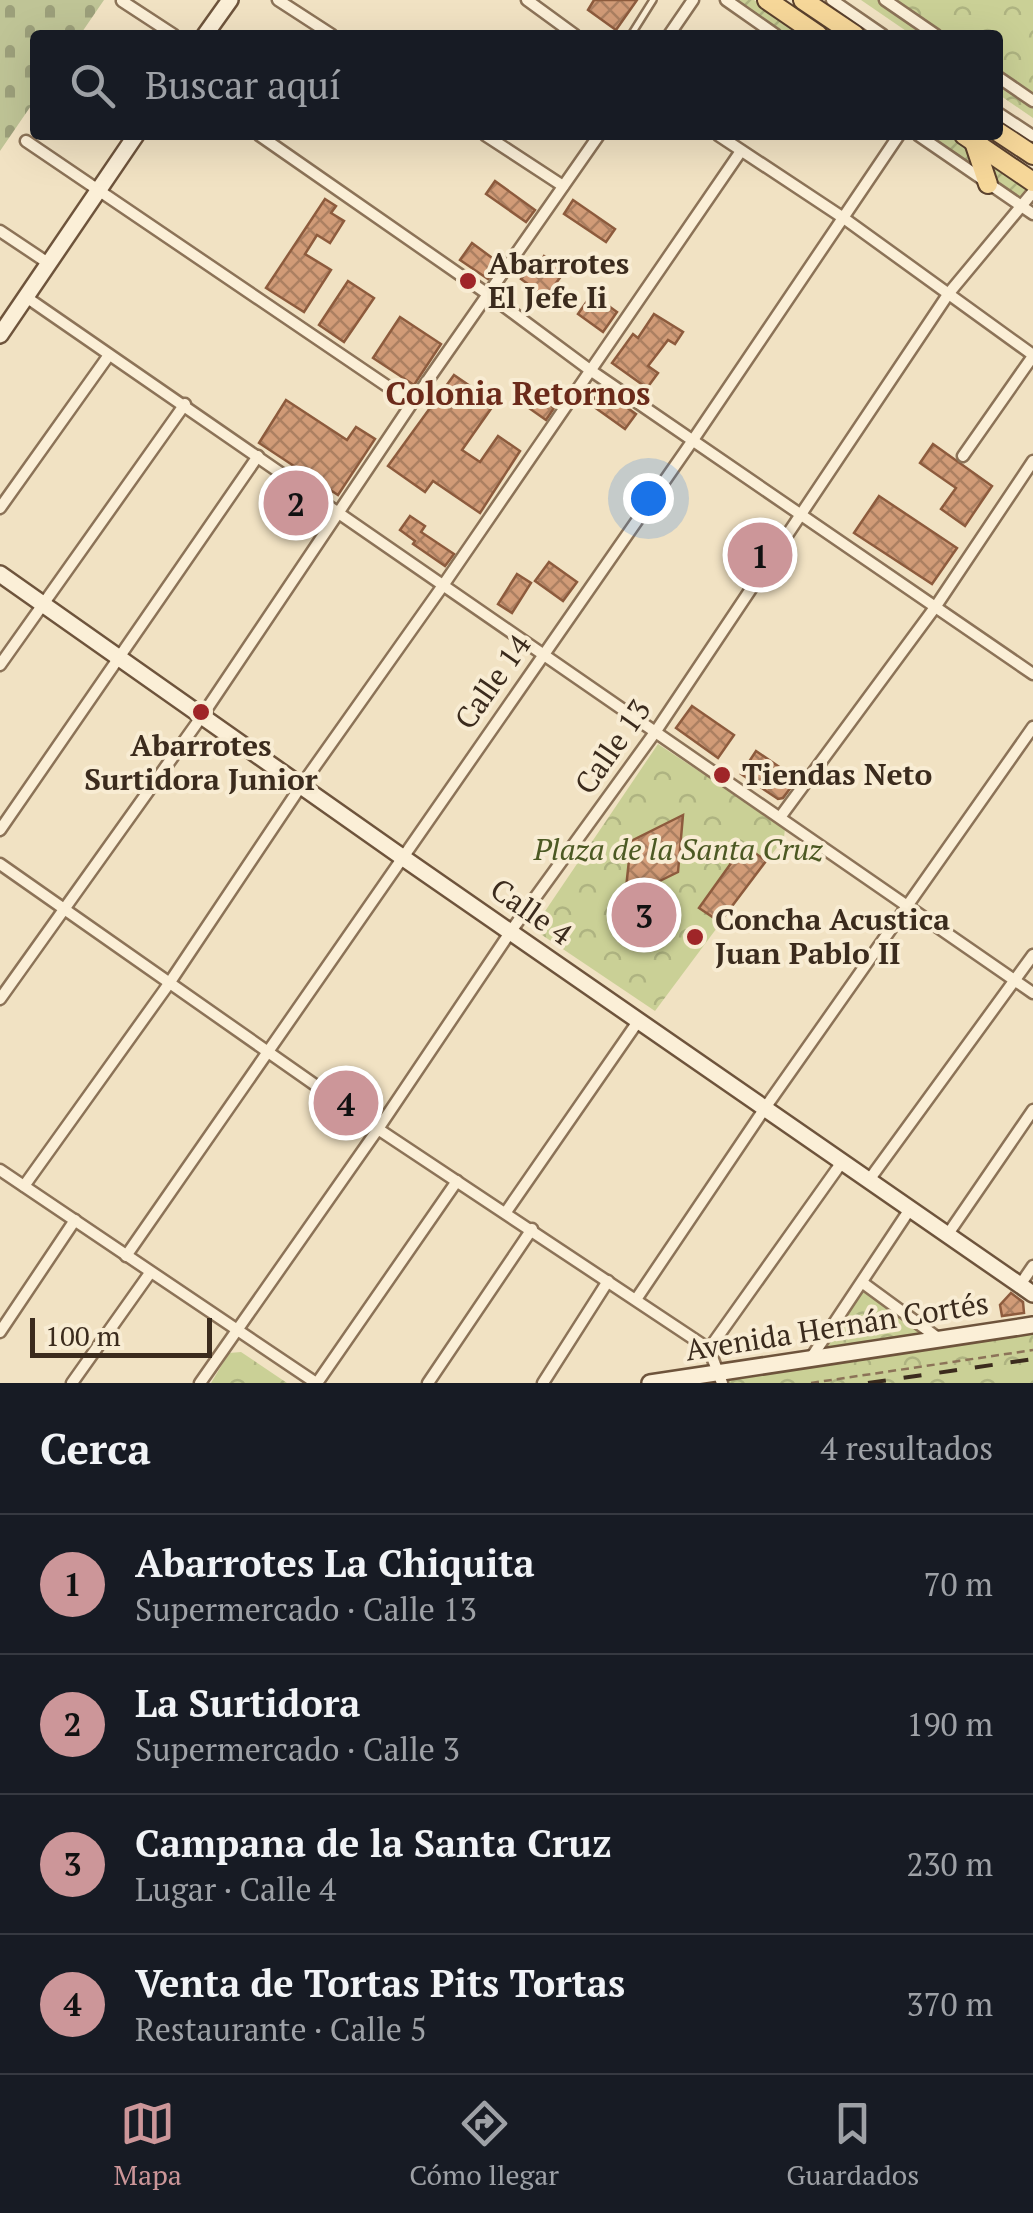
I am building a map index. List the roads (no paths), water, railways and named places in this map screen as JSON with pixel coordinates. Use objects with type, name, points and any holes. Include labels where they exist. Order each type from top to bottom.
[{"type":"main road","points":[[767,0],[804,30]]},
{"type":"main road","points":[[818,2],[849,30]]},
{"type":"main road","points":[[1003,135],[1033,155]]},
{"type":"main road","points":[[970,140],[988,184]]},
{"type":"main road","points":[[972,140],[1033,182]]},
{"type":"street","points":[[209,30],[230,0]]},
{"type":"street","points":[[278,0],[324,30]]},
{"type":"street","points":[[527,0],[569,30]]},
{"type":"street","points":[[672,30],[693,0]]},
{"type":"street","points":[[726,0],[769,30]]},
{"type":"street","points":[[884,0],[929,30]]},
{"type":"street","points":[[122,1],[166,30]]},
{"type":"street","points":[[807,30],[818,2],[873,30]]},
{"type":"street","points":[[1003,80],[1033,100]]},
{"type":"street","points":[[1003,115],[1033,136]]},
{"type":"street","points":[[0,334],[133,140]]},
{"type":"street","points":[[267,140],[489,294],[590,370],[1033,674]]},
{"type":"street","points":[[496,140],[563,186]]},
{"type":"street","points":[[0,999],[202,716],[412,403],[595,140]]},
{"type":"street","points":[[725,140],[844,219],[1033,355],[963,456]]},
{"type":"street","name":"Calle 14","points":[[126,1256],[896,140]]},
{"type":"street","points":[[925,140],[1033,214]]},
{"type":"street","points":[[26,141],[412,403]]},
{"type":"street","points":[[24,1186],[168,985],[301,786],[741,151]]},
{"type":"street","name":"Calle 13","points":[[200,1383],[511,931],[656,731],[949,293],[1033,192]]},
{"type":"street","points":[[0,230],[48,263]]},
{"type":"street","points":[[26,296],[1033,993]]},
{"type":"street","points":[[0,508],[109,355]]},
{"type":"street","points":[[0,665],[185,404]]},
{"type":"street","points":[[0,830],[258,456]]},
{"type":"street","points":[[781,816],[936,606],[1033,460]]},
{"type":"street","name":"Calle 4","points":[[0,574],[1026,1290]]},
{"type":"street","points":[[638,1298],[906,904],[1033,727]]},
{"type":"street","points":[[0,864],[378,1129],[638,1298],[709,1349],[721,1378]]},
{"type":"street","points":[[869,1180],[1033,955]]},
{"type":"street","points":[[506,1212],[639,1020]]},
{"type":"street","points":[[948,1234],[1033,1110]]},
{"type":"street","points":[[709,1349],[842,1162]]},
{"type":"street","points":[[1,1172],[316,1383],[458,1181]]},
{"type":"street","points":[[811,1359],[910,1209]]},
{"type":"street","points":[[0,1332],[75,1220]]},
{"type":"street","points":[[428,1383],[532,1229]]},
{"type":"street","points":[[1026,1290],[1033,1266]]},
{"type":"street","points":[[72,1383],[150,1273]]},
{"type":"street","points":[[543,1383],[608,1281]]},
{"type":"street","points":[[863,1283],[938,1338]]},
{"type":"street","name":"Avenida Hernán Cortés","points":[[650,1383],[721,1378],[811,1359],[1033,1326]]},
{"type":"lane","points":[[634,30],[653,0]]},
{"type":"railway","points":[[868,1383],[1033,1359]]},
{"type":"place","name":"Abarrotes El Jefe Ii","points":[[468,281]]},
{"type":"place","name":"La Surtidora","points":[[296,503]]},
{"type":"place","name":"Abarrotes La Chiquita","points":[[760,555]]},
{"type":"place","name":"Abarrotes Surtidora Junior","points":[[201,712]]},
{"type":"place","name":"Tiendas Neto","points":[[722,775]]},
{"type":"place","name":"Campana de la Santa Cruz","points":[[644,915]]},
{"type":"place","name":"Concha Acustica Juan Pablo II","points":[[695,937]]},
{"type":"place","name":"Venta de Tortas Pits Tortas","points":[[346,1103]]},
{"type":"district","name":"Colonia Retornos","points":[[518,394]]},
{"type":"park label","name":"Plaza de la Santa Cruz","points":[[678,850]]}]
